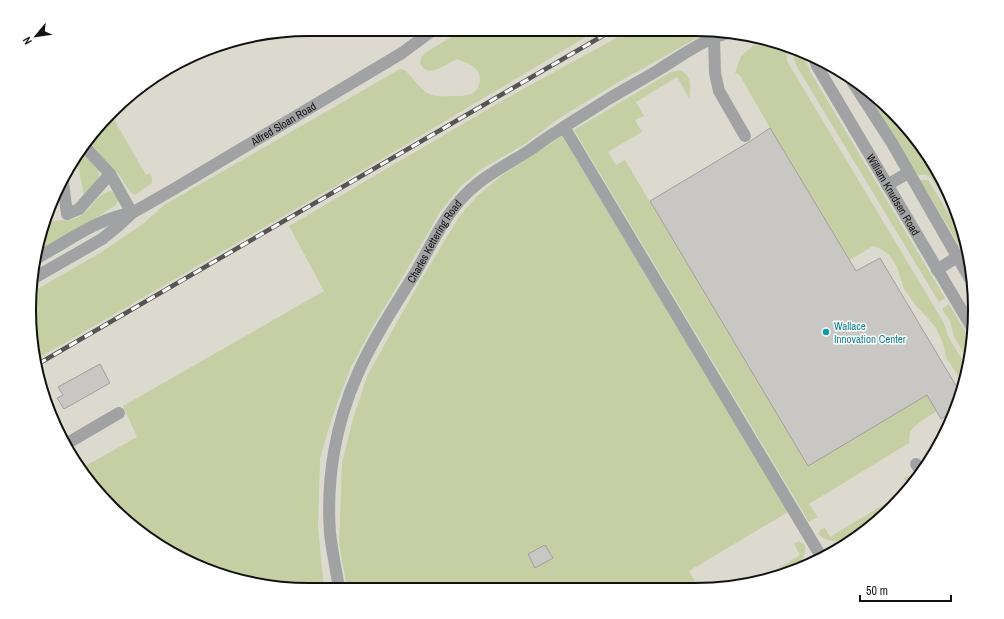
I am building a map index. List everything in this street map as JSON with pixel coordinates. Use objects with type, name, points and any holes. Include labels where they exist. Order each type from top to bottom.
[{"type":"lane","name":"Alfred Sloan Road","points":[[38,276],[102,239],[132,213],[402,53],[425,36]]},
{"type":"lane","points":[[714,38],[715,73],[719,91],[745,136]]},
{"type":"lane","name":"Charles Kettering Road","points":[[339,583],[330,533],[330,490],[334,453],[345,407],[359,372],[376,339],[442,224],[453,208],[481,180],[626,88],[714,38]]},
{"type":"lane","name":"William Knudsen Road","points":[[817,65],[967,320]]},
{"type":"lane","points":[[859,91],[892,143],[966,271]]},
{"type":"lane","points":[[564,127],[819,553]]},
{"type":"lane","points":[[88,150],[106,167],[132,213]]},
{"type":"lane","points":[[887,185],[908,173]]},
{"type":"lane","points":[[64,189],[67,214],[79,209],[110,174]]},
{"type":"lane","name":"Alfred Sloan Road","points":[[41,256],[101,222],[118,215],[132,213]]},
{"type":"lane","points":[[937,270],[957,257]]},
{"type":"lane","points":[[70,441],[119,413]]},
{"type":"shaded area","points":[[694,36],[730,38],[765,45],[799,57],[815,64],[846,82],[888,116],[922,158],[940,189],[947,205],[959,239],[963,256],[966,274],[968,310],[966,345],[963,363],[959,380],[947,414],[940,430],[922,461],[888,503],[846,537],[815,555],[799,562],[765,574],[730,581],[694,583],[310,583],[274,581],[239,574],[205,562],[189,555],[158,537],[129,515],[104,490],[82,461],[64,430],[57,414],[45,380],[38,345],[36,310],[38,274],[45,239],[64,189],[82,158],[104,129],[129,104],[158,82],[189,64],[205,57],[239,45],[256,41],[292,37]]},
{"type":"green space","points":[[452,36],[588,36],[375,163],[40,357],[36,310],[37,289],[100,253],[144,223],[164,205],[400,69],[408,73],[424,91],[436,96],[461,96],[470,94],[473,93],[479,86],[480,77],[477,70],[469,64],[457,59],[432,71],[423,68],[420,63],[421,57]]},
{"type":"green space","points":[[620,36],[700,36],[617,83],[558,119],[525,144],[483,168],[461,186],[440,212],[351,367],[328,431],[320,459],[318,527],[324,583],[274,581],[256,578],[239,574],[205,562],[189,555],[158,537],[116,503],[86,466],[137,437],[123,406],[324,291],[289,226],[514,94]]},
{"type":"green space","points":[[754,45],[766,45],[786,53],[787,61],[944,323],[948,336],[963,361],[960,378],[946,358],[943,343],[936,328],[917,307],[904,289],[897,267],[889,255],[881,249],[873,246],[850,260],[739,74],[735,73],[741,56]]},
{"type":"green space","points":[[794,55],[805,60],[811,73],[945,298],[939,302],[797,67]]},
{"type":"green space","points":[[680,70],[689,78],[689,98],[677,77],[636,102],[644,116],[635,120],[642,132],[608,152],[616,165],[625,160],[808,466],[927,395],[937,411],[920,422],[910,431],[909,443],[809,504],[818,517],[809,522],[574,130],[671,72]]},
{"type":"green space","points":[[873,103],[888,116],[911,143],[931,173],[944,198],[932,179],[925,175],[917,176]]},
{"type":"green space","points":[[114,119],[146,175],[150,173],[152,183],[135,195],[131,193],[120,176],[91,146]]},
{"type":"green space","points":[[562,136],[788,512],[689,571],[696,583],[346,583],[339,543],[342,463],[353,419],[367,376],[419,283],[459,217],[476,197],[501,176]]},
{"type":"green space","points":[[84,155],[99,171],[99,177],[84,197],[78,165]]},
{"type":"green space","points":[[920,180],[929,181],[952,220],[961,249]]},
{"type":"green space","points":[[111,191],[116,193],[118,200],[116,205],[42,252],[52,220],[69,220],[83,214],[106,192]]},
{"type":"green space","points":[[949,304],[967,334],[965,354],[954,337],[950,321],[942,309]]},
{"type":"green space","points":[[907,476],[911,476],[906,482],[904,478]]},
{"type":"green space","points":[[890,501],[861,526],[838,541],[827,540],[818,534],[821,529],[825,528],[830,537]]},
{"type":"green space","points":[[799,541],[805,545],[804,556],[801,561],[774,571],[800,555],[794,544]]},
{"type":"building","name":"Wallace Innovation Center","points":[[770,128],[856,271],[880,258],[957,387],[946,416],[941,419],[927,395],[808,466],[650,201]]},
{"type":"building","points":[[100,364],[110,383],[64,409],[57,398],[63,395],[58,387]]},
{"type":"building","points":[[545,545],[553,558],[535,568],[528,554]]},
{"type":"railway","points":[[41,362],[602,36]]},
{"type":"place","name":"Wallace Innovation Center","points":[[826,332]]}]
